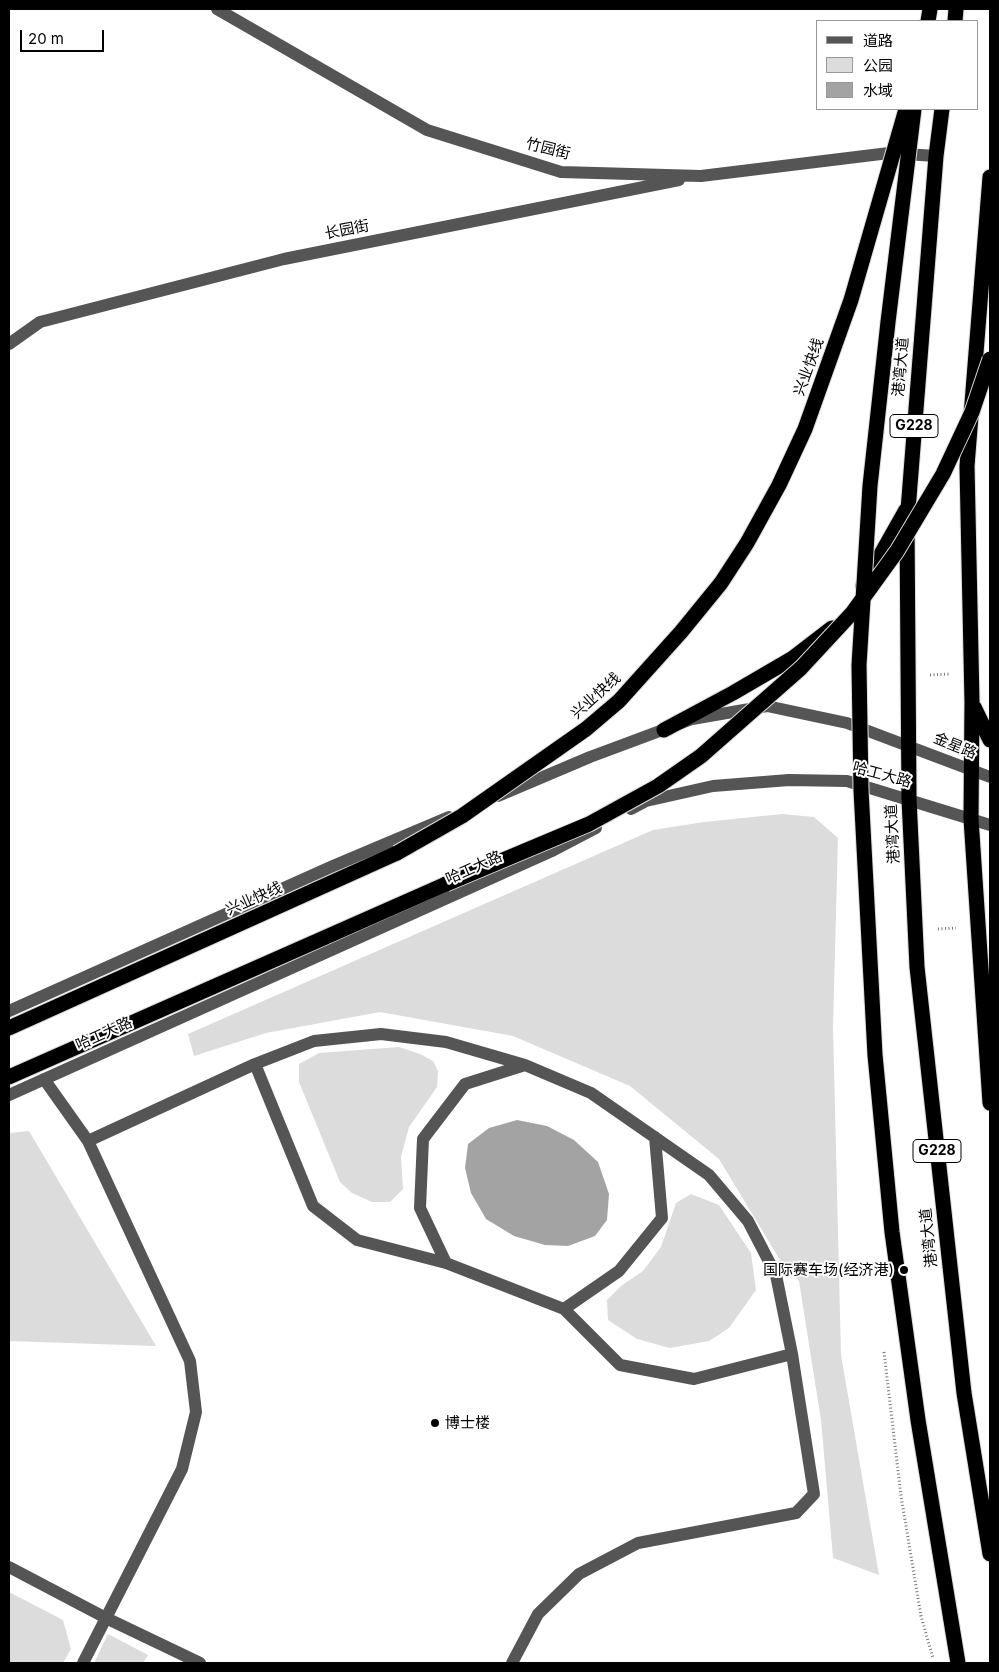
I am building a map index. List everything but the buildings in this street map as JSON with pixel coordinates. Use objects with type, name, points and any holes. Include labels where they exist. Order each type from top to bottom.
[{"type":"highway","name":"兴业快线","points":[[9,1028],[397,853],[462,816],[524,774],[586,729],[619,701],[681,632],[721,583],[779,485],[805,429],[851,300],[906,110]]},
{"type":"highway","points":[[914,110],[870,486],[859,665],[861,790],[874,1055],[892,1232],[918,1420],[958,1663]]},
{"type":"highway","name":"港湾大道","points":[[942,110],[936,156],[907,523],[909,799],[918,977],[964,1393],[990,1554]]},
{"type":"highway","points":[[990,177],[967,466],[972,702],[971,819],[990,1103]]},
{"type":"highway","points":[[9,1077],[446,884],[589,824],[658,786],[702,756],[801,668],[853,612],[897,551],[943,474],[972,412],[990,359]]},
{"type":"highway","points":[[664,730],[734,693],[793,658],[842,621],[908,507]]},
{"type":"highway","points":[[972,702],[990,740]]},
{"type":"highway","points":[[979,952],[990,927]]},
{"type":"street","name":"竹园街","points":[[217,9],[427,130],[561,172],[701,176],[889,153],[936,156]]},
{"type":"street","name":"长园街","points":[[9,344],[40,322],[284,259],[701,176]]},
{"type":"street","points":[[9,1012],[334,866],[590,757],[692,719],[767,706],[847,723],[908,745]]},
{"type":"street","name":"金星路","points":[[908,745],[990,777]]},
{"type":"street","name":"哈工大路","points":[[9,1095],[554,850],[646,801],[712,786],[789,780],[847,781],[971,819]]},
{"type":"street","points":[[971,819],[990,825]]},
{"type":"street","points":[[88,1141],[255,1064],[314,1041],[381,1034],[446,1042],[525,1065],[591,1093],[709,1175],[748,1221],[776,1275],[792,1354],[814,1494],[796,1514],[638,1543],[579,1574],[538,1614],[512,1663]]},
{"type":"street","points":[[255,1064],[313,1206],[357,1240],[446,1263],[564,1309],[620,1365],[694,1379],[792,1354]]},
{"type":"street","points":[[446,1263],[420,1208],[423,1139],[465,1084],[525,1065]]},
{"type":"street","points":[[44,1079],[88,1141],[190,1361],[196,1412],[182,1469],[83,1663]]},
{"type":"street","points":[[564,1309],[619,1271],[662,1218],[655,1137]]},
{"type":"street","points":[[9,1567],[106,1618],[200,1663]]},
{"type":"green space","points":[[782,814],[814,817],[838,838],[833,1027],[841,1355],[879,1575],[833,1558],[821,1420],[799,1281],[783,1265],[719,1159],[630,1086],[513,1036],[380,1012],[266,1033],[194,1056],[188,1034],[653,830],[704,822]]},
{"type":"green space","points":[[399,1047],[420,1054],[433,1061],[438,1071],[437,1087],[409,1127],[401,1157],[403,1189],[390,1202],[372,1202],[352,1193],[340,1182],[299,1082],[299,1064],[319,1053]]},
{"type":"green space","points":[[29,1131],[156,1346],[9,1341],[9,1133]]},
{"type":"green space","points":[[691,1194],[719,1205],[751,1253],[756,1290],[729,1328],[709,1341],[670,1348],[637,1339],[608,1320],[607,1300],[621,1286],[643,1271],[661,1247],[676,1203]]},
{"type":"green space","points":[[9,1592],[63,1620],[71,1649],[63,1663],[9,1663]]},
{"type":"green space","points":[[108,1634],[148,1655],[143,1663],[94,1663]]},
{"type":"water","points":[[517,1120],[547,1126],[574,1140],[598,1162],[609,1194],[607,1220],[595,1236],[568,1246],[545,1245],[514,1236],[486,1219],[471,1193],[465,1168],[468,1144],[489,1128]]},
{"type":"place","name":"国际赛车场(经济港)","points":[[904,1270]]},
{"type":"place","name":"博士楼","points":[[435,1423]]}]
